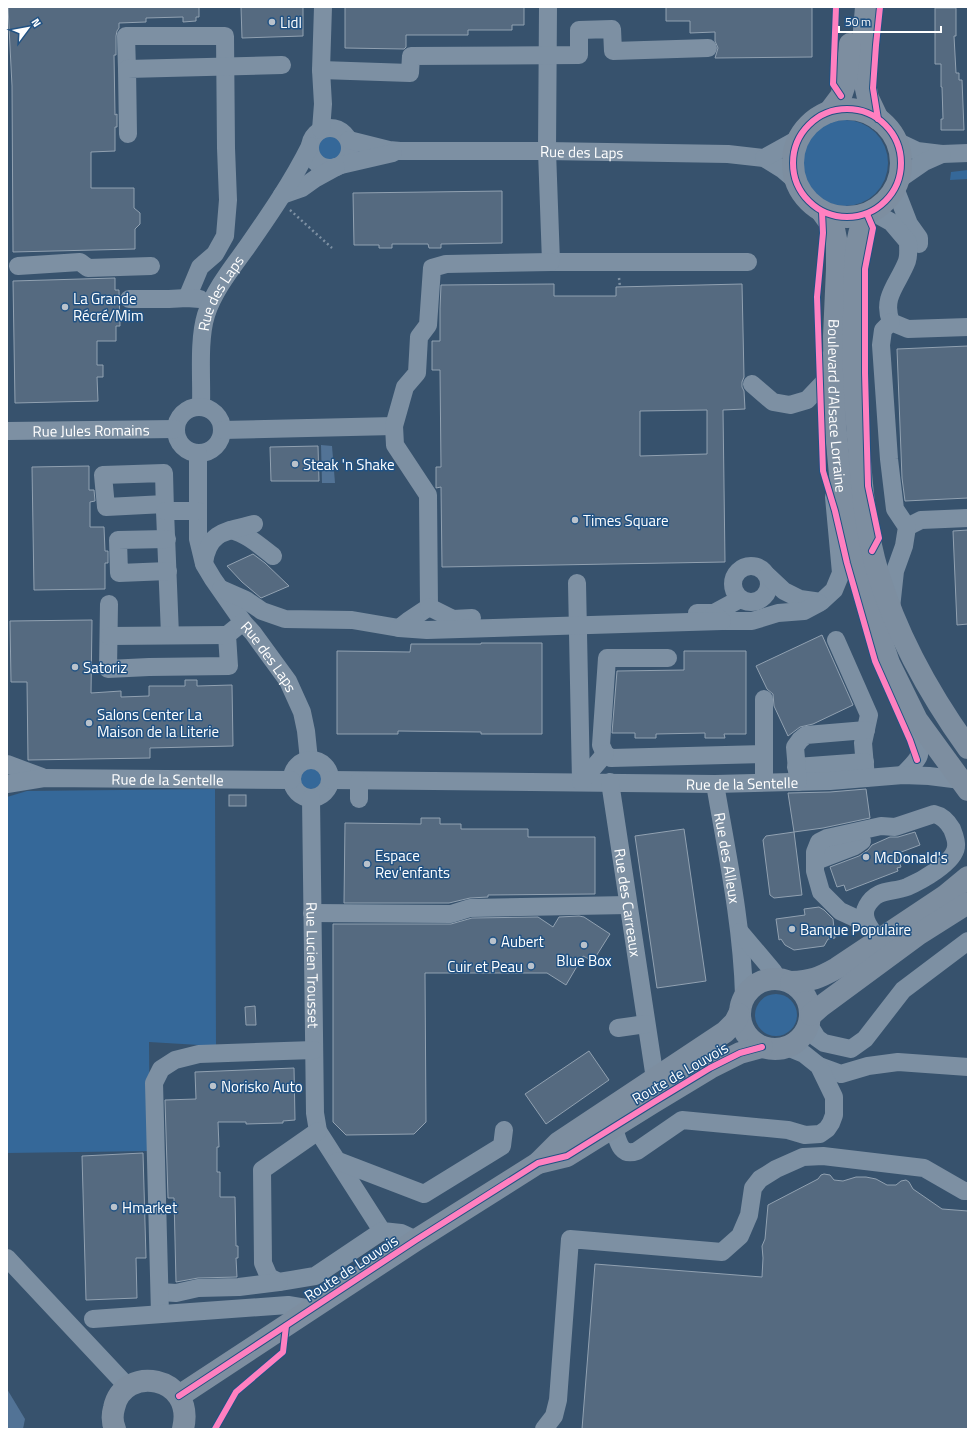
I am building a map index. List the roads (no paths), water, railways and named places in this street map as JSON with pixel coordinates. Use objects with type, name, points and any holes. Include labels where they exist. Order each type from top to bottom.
[{"type":"main road","points":[[829,112],[841,96],[846,81],[852,7]]},
{"type":"main road","points":[[866,7],[861,66],[868,98],[878,119],[888,129],[896,141],[900,154],[901,167],[896,184],[889,197],[881,206],[869,212],[852,217],[837,216],[822,212],[811,204],[802,193],[796,181],[793,160],[798,139],[806,127],[817,118],[829,112],[846,109],[863,112],[878,119]]},
{"type":"main road","name":"Boulevard d'Alsace Lorraine","points":[[822,212],[834,229],[837,244],[834,336],[836,432],[842,496],[856,565],[889,663],[917,720],[964,785]]},
{"type":"main road","name":"Boulevard d'Alsace Lorraine","points":[[869,212],[861,228],[857,246],[853,335],[857,422],[863,499],[872,551],[890,609],[912,656],[948,720],[968,748]]},
{"type":"main road","points":[[968,877],[945,896],[879,941],[818,978],[807,981],[768,979],[758,982],[750,988],[742,1005],[741,1024],[746,1034],[753,1042],[762,1047],[774,1049],[787,1047],[794,1044],[800,1039],[810,1020],[919,934],[968,903]]},
{"type":"main road","points":[[919,934],[929,938],[968,920]]},
{"type":"main road","points":[[784,980],[800,988],[806,996],[810,1005],[810,1020]]},
{"type":"main road","name":"Route de Louvois","points":[[179,1396],[416,1240],[538,1163],[558,1143],[725,1032],[736,1022],[742,1005]]},
{"type":"main road","name":"Route de Louvois","points":[[538,1163],[568,1156],[710,1068],[740,1053],[762,1047]]},
{"type":"main road","points":[[115,1429],[112,1415],[114,1404],[120,1394],[128,1387],[138,1382],[149,1380],[161,1382],[171,1387],[179,1396],[184,1407],[186,1420],[183,1429]]},
{"type":"street","points":[[323,7],[321,70],[323,104],[336,133],[350,147],[350,154],[346,160],[338,166],[326,167],[318,163],[312,155],[310,146],[314,137],[336,133]]},
{"type":"street","points":[[548,7],[547,151],[551,262]]},
{"type":"street","points":[[321,70],[410,73],[411,56],[579,55],[578,30],[612,28],[613,51],[708,48]]},
{"type":"street","points":[[128,134],[126,36],[225,36],[228,200],[225,236],[215,254],[200,267],[188,298]]},
{"type":"street","points":[[127,69],[282,65]]},
{"type":"street","name":"Rue des Laps","points":[[336,133],[388,150],[400,151],[547,151],[728,154],[764,158],[782,169],[796,181]]},
{"type":"street","points":[[764,158],[798,139]]},
{"type":"street","points":[[896,141],[917,151],[942,154],[968,152]]},
{"type":"street","name":"Rue des Laps","points":[[201,406],[202,340],[206,315],[218,288],[281,198],[310,146]]},
{"type":"street","name":"Rue des Laps","points":[[281,198],[302,188],[316,178],[338,166],[400,151]]},
{"type":"street","points":[[942,154],[924,162],[896,184],[909,224],[918,238],[919,251],[912,274],[900,294],[897,308],[903,318],[968,317]]},
{"type":"street","points":[[869,212],[891,222],[908,242],[908,259],[891,293],[888,306],[887,312],[891,322],[908,329],[968,327]]},
{"type":"street","points":[[18,266],[80,262],[88,268],[151,266]]},
{"type":"street","points":[[429,607],[428,495],[395,444],[394,426],[405,387],[417,373],[419,337],[428,325],[432,268],[446,264],[551,262],[748,262]]},
{"type":"street","points":[[752,384],[773,402],[790,405],[807,400],[824,383],[827,379],[825,300],[836,280]]},
{"type":"street","points":[[129,299],[188,298],[212,301]]},
{"type":"street","points":[[890,609],[895,571],[904,546],[907,527],[895,509],[889,459],[881,345],[883,330],[891,322]]},
{"type":"street","points":[[201,406],[212,410],[219,418],[222,430],[219,441],[210,450],[198,453],[187,449],[179,441],[176,429],[179,417],[189,409],[201,406]]},
{"type":"street","points":[[222,430],[394,426]]},
{"type":"street","name":"Rue Jules Romains","points":[[7,431],[176,429]]},
{"type":"street","points":[[221,589],[246,600],[262,611],[285,619],[352,620],[399,628],[427,630],[577,621],[718,617],[752,621],[778,613],[804,611],[821,602],[834,590],[841,574],[833,471],[836,432]]},
{"type":"street","name":"Rue des Laps","points":[[198,453],[198,540],[204,564],[243,622],[253,633],[288,681],[302,712],[306,731],[309,760]]},
{"type":"street","points":[[170,635],[165,508],[198,511]]},
{"type":"street","points":[[907,527],[921,520],[968,518]]},
{"type":"street","points":[[204,564],[205,553],[214,537],[222,532],[254,524]]},
{"type":"street","points":[[231,530],[240,532],[273,556]]},
{"type":"street","points":[[166,539],[118,540],[119,573],[168,571]]},
{"type":"street","points":[[768,576],[769,588],[763,598],[758,601],[746,602],[740,599],[733,588],[733,582],[737,572],[742,568],[753,566],[764,571],[784,592],[800,599],[821,602]]},
{"type":"street","points":[[577,583],[580,782]]},
{"type":"street","points":[[718,617],[740,599]]},
{"type":"street","points":[[109,604],[108,669],[230,666],[227,635]]},
{"type":"street","points":[[429,607],[452,619],[577,621]]},
{"type":"street","points":[[399,628],[429,607]]},
{"type":"street","points":[[109,636],[227,635],[243,622]]},
{"type":"street","points":[[836,640],[868,715],[863,743],[866,770]]},
{"type":"street","points":[[668,658],[607,658],[601,745],[605,754],[611,758],[764,754]]},
{"type":"street","points":[[889,663],[918,732],[919,754],[917,760],[903,775]]},
{"type":"street","points":[[764,699],[764,782]]},
{"type":"street","points":[[797,774],[795,747],[806,735],[866,730]]},
{"type":"street","points":[[580,782],[605,754]]},
{"type":"street","points":[[309,760],[316,761],[324,765],[329,774],[330,780],[325,792],[316,798],[298,795],[292,774],[299,764],[309,760]]},
{"type":"street","name":"Rue de la Sentelle","points":[[7,764],[44,778]]},
{"type":"street","name":"Rue de la Sentelle","points":[[330,780],[715,784],[764,782],[797,774],[866,770],[964,785]]},
{"type":"street","name":"Rue de la Sentelle","points":[[7,784],[44,778],[298,795]]},
{"type":"street","points":[[359,781],[359,799]]},
{"type":"street","name":"Rue des Carreaux","points":[[610,782],[655,1079]]},
{"type":"street","name":"Rue des Alleux","points":[[715,784],[740,932],[743,962],[742,1005]]},
{"type":"street","name":"Rue Lucien Trousset","points":[[298,795],[312,913],[315,1113],[318,1131],[382,1231]]},
{"type":"street","points":[[818,865],[862,841],[881,835],[895,827],[934,814],[939,815],[948,822],[954,833],[956,847],[950,859],[931,874],[906,888],[883,892],[873,898],[867,905],[864,914],[866,923],[879,941]]},
{"type":"street","points":[[866,923],[840,911],[822,892],[815,852],[819,842],[827,838],[881,826],[895,827]]},
{"type":"street","points":[[312,913],[451,914],[470,908],[628,905]]},
{"type":"street","points":[[740,932],[773,971],[784,980]]},
{"type":"street","points":[[810,1020],[817,1038],[824,1043],[851,1049],[864,1038],[903,990],[968,941]]},
{"type":"street","points":[[618,1028],[646,1024]]},
{"type":"street","points":[[787,1047],[804,1054],[819,1066],[841,1074],[868,1066],[898,1062],[968,1067]]},
{"type":"street","points":[[160,1314],[154,1083],[161,1069],[175,1060],[199,1054],[314,1050]]},
{"type":"street","points":[[614,1128],[620,1147],[625,1152],[630,1153],[637,1151],[682,1120],[788,1130],[805,1135],[820,1134],[832,1123],[834,1115],[834,1097],[819,1066]]},
{"type":"street","points":[[338,1161],[424,1194],[502,1146],[504,1130]]},
{"type":"street","points":[[279,1282],[269,1277],[263,1263],[262,1170],[318,1131]]},
{"type":"street","points":[[803,1157],[805,1135]]},
{"type":"street","points":[[544,1429],[554,1416],[558,1400],[570,1239],[722,1252],[740,1236],[749,1215],[752,1188],[760,1179],[776,1169],[803,1157],[822,1156],[924,1168],[964,1191],[968,1191]]},
{"type":"street","points":[[160,1292],[176,1293],[198,1288],[239,1287],[314,1276],[382,1231],[401,1233],[416,1240]]},
{"type":"street","points":[[7,1258],[128,1387]]},
{"type":"street","points":[[93,1319],[288,1305],[312,1309]]},
{"type":"place","name":"Lidl","points":[[272,22]]},
{"type":"place","name":"La Grande Récré/Mim","points":[[65,307]]},
{"type":"place","name":"Steak 'n Shake","points":[[295,464]]},
{"type":"place","name":"Times Square","points":[[575,520]]},
{"type":"place","name":"Satoriz","points":[[75,667]]},
{"type":"place","name":"Salons Center La Maison de la Literie","points":[[89,723]]},
{"type":"place","name":"McDonald's","points":[[866,857]]},
{"type":"place","name":"Espace Rev'enfants","points":[[367,864]]},
{"type":"place","name":"Banque Populaire","points":[[792,929]]},
{"type":"place","name":"Aubert","points":[[493,941]]},
{"type":"place","name":"Blue Box","points":[[584,945]]},
{"type":"place","name":"Cuir et Peau","points":[[531,966]]},
{"type":"place","name":"Norisko Auto","points":[[213,1086]]},
{"type":"place","name":"Hmarket","points":[[114,1207]]}]
